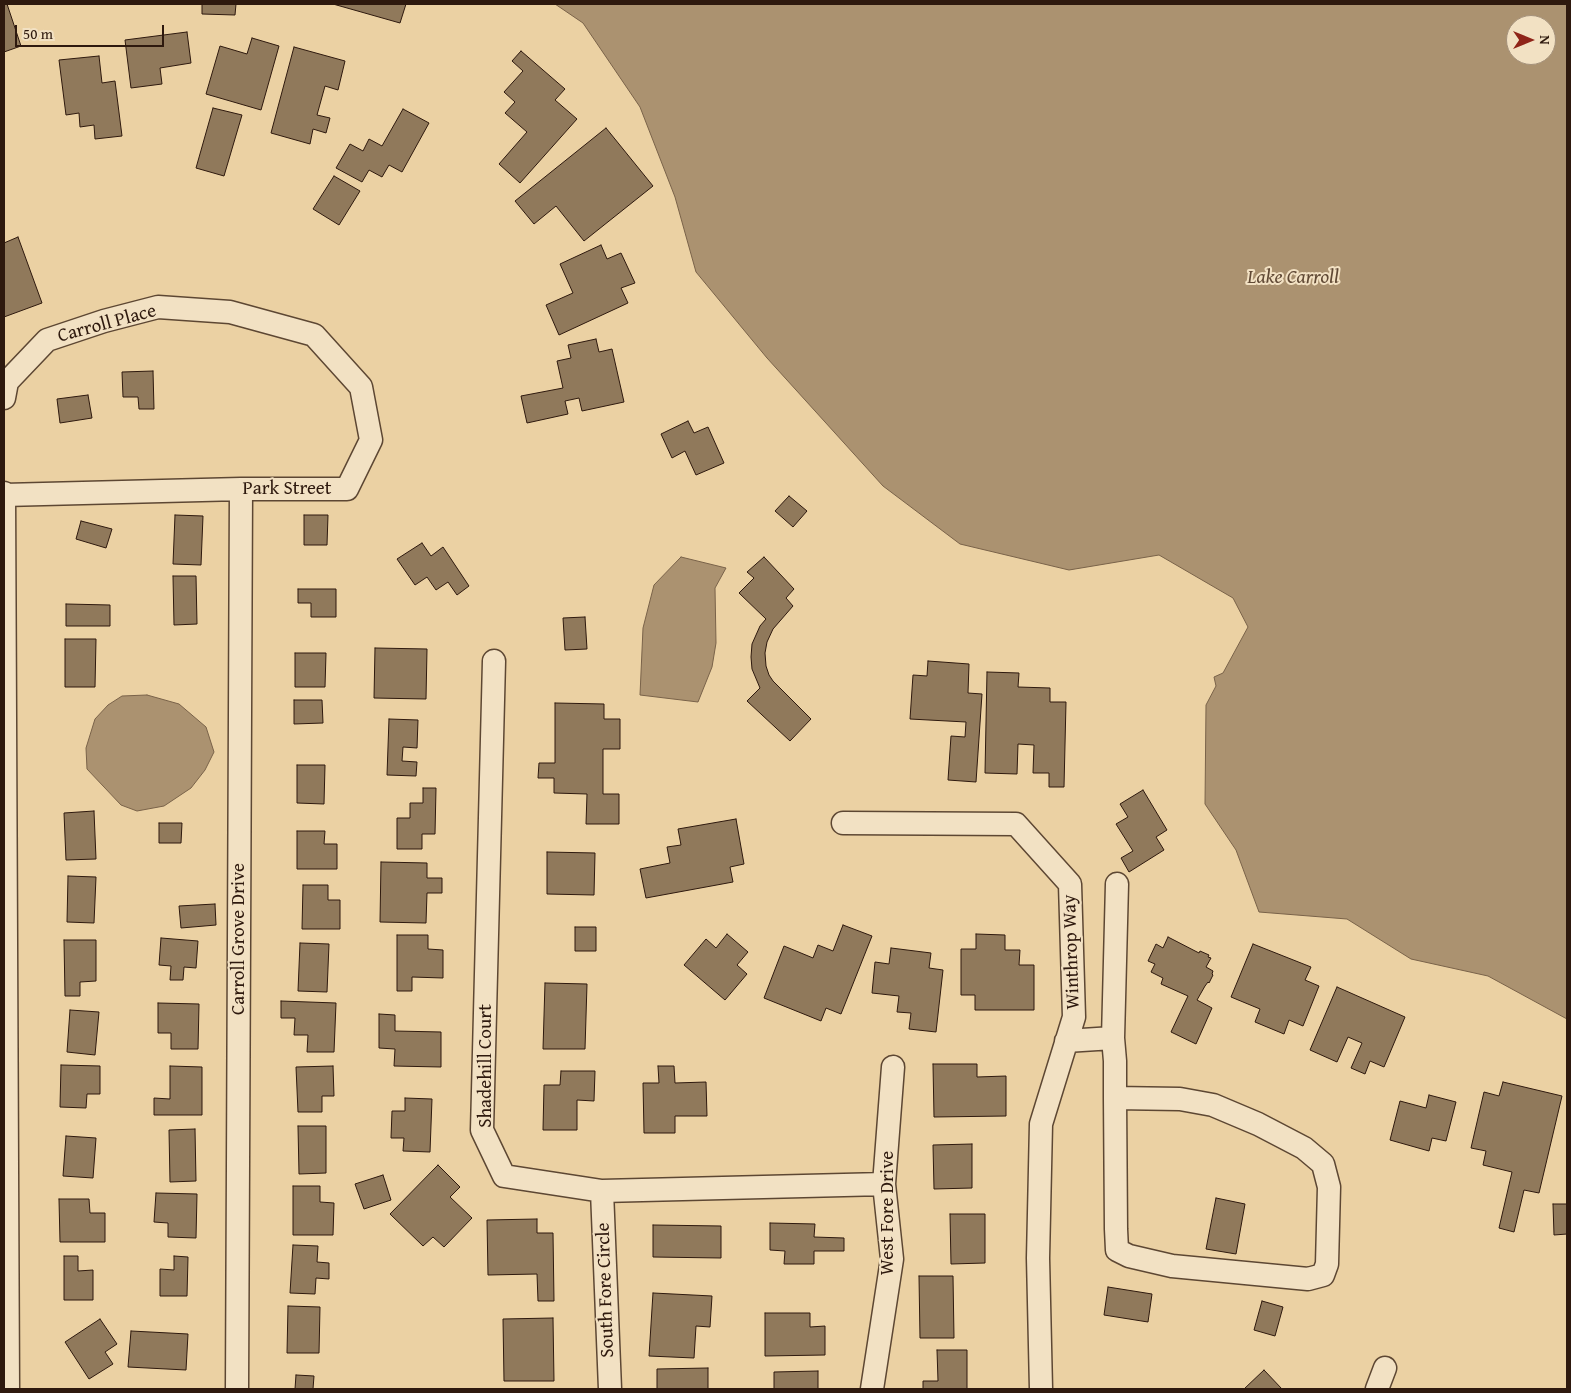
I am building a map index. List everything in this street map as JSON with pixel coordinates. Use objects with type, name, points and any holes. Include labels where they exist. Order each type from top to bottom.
[{"type":"street","name":"Carroll Place","points":[[4,398],[7,382],[47,340],[104,322],[158,308],[230,312],[270,323]]},
{"type":"street","name":"Park Street","points":[[4,494],[241,489],[347,489],[371,440],[361,387],[314,336],[270,323]]},
{"type":"street","name":"Carroll Grove Drive","points":[[237,1389],[241,489]]},
{"type":"street","points":[[4,494],[8,1389]]},
{"type":"street","name":"Shadehill Court","points":[[494,661],[482,1130],[504,1176],[602,1191],[884,1184]]},
{"type":"street","name":"Winthrop Way","points":[[843,823],[1016,824],[1070,884],[1074,1017],[1042,1124],[1038,1258],[1040,1389]]},
{"type":"street","points":[[1115,1098],[1180,1099],[1213,1105],[1258,1124],[1297,1144],[1323,1164],[1329,1188],[1327,1264],[1323,1275],[1308,1279],[1172,1266],[1129,1256],[1117,1250],[1116,1229],[1115,1098],[1115,1061],[1113,1038],[1116,884]]},
{"type":"street","points":[[1066,1041],[1113,1038]]},
{"type":"street","name":"West Fore Drive","points":[[872,1389],[892,1259],[884,1184],[893,1066]]},
{"type":"street","name":"South Fore Circle","points":[[602,1191],[610,1389]]},
{"type":"street","points":[[1377,1389],[1385,1368]]},
{"type":"water","name":"Lake Carroll","points":[[555,4],[1567,4],[1567,1019],[1488,976],[1411,959],[1347,919],[1259,912],[1236,850],[1205,804],[1206,705],[1216,686],[1214,677],[1223,673],[1248,627],[1233,598],[1159,555],[1069,570],[960,544],[883,486],[767,358],[696,272],[675,197],[640,107],[583,23]]},
{"type":"water","points":[[681,557],[726,568],[715,588],[716,643],[712,667],[698,702],[640,695],[643,628],[654,585]]},
{"type":"water","points":[[147,695],[179,704],[206,727],[214,752],[205,770],[191,788],[164,806],[137,811],[121,805],[87,769],[86,748],[95,719],[108,705],[122,696]]},
{"type":"building","points":[[4,4],[7,4],[21,46],[4,52]]},
{"type":"building","points":[[202,4],[236,4],[235,15],[202,14]]},
{"type":"building","points":[[333,4],[406,4],[400,23]]},
{"type":"building","points":[[187,32],[191,63],[160,68],[162,84],[131,88],[125,40]]},
{"type":"building","points":[[252,38],[279,46],[261,110],[206,94],[220,46],[247,54]]},
{"type":"building","points":[[294,47],[345,61],[338,90],[325,86],[317,115],[330,118],[326,133],[313,129],[310,144],[271,133]]},
{"type":"building","points":[[521,51],[565,89],[555,100],[577,119],[520,183],[499,164],[527,132],[505,113],[515,102],[504,92],[523,71],[512,61]]},
{"type":"building","points":[[99,56],[102,83],[115,81],[122,136],[95,139],[94,125],[80,127],[79,113],[66,115],[59,60]]},
{"type":"building","points":[[213,108],[242,115],[224,176],[196,168]]},
{"type":"building","points":[[403,109],[429,123],[402,172],[389,165],[382,177],[369,170],[362,182],[336,168],[350,144],[363,151],[369,139],[382,146]]},
{"type":"building","points":[[606,128],[653,186],[584,241],[556,206],[534,224],[515,201]]},
{"type":"building","points":[[334,176],[360,191],[339,225],[313,209]]},
{"type":"building","points":[[18,237],[42,303],[4,317],[4,243]]},
{"type":"building","points":[[601,245],[607,259],[621,253],[635,283],[621,288],[628,303],[559,335],[546,305],[573,293],[560,264]]},
{"type":"building","points":[[596,339],[599,352],[612,349],[624,402],[582,411],[579,398],[565,401],[568,414],[527,423],[521,396],[563,388],[557,361],[571,358],[568,345]]},
{"type":"building","points":[[153,371],[154,409],[139,409],[138,397],[123,397],[122,372]]},
{"type":"building","points":[[88,395],[92,418],[60,423],[57,399]]},
{"type":"building","points":[[688,421],[694,433],[708,427],[724,463],[696,475],[685,451],[672,458],[661,434]]},
{"type":"building","points":[[789,496],[807,511],[793,527],[775,511]]},
{"type":"building","points":[[175,515],[203,516],[201,565],[173,564]]},
{"type":"building","points":[[304,515],[328,515],[327,545],[304,545]]},
{"type":"building","points":[[81,521],[112,529],[106,548],[76,539]]},
{"type":"building","points":[[422,543],[431,556],[443,547],[469,586],[457,595],[448,582],[436,590],[427,577],[415,585],[397,559]]},
{"type":"building","points":[[764,557],[794,589],[786,598],[793,606],[773,629],[767,642],[765,653],[766,666],[773,681],[811,719],[790,741],[747,701],[760,688],[752,669],[752,644],[760,626],[766,619],[739,593],[754,578],[747,572]]},
{"type":"building","points":[[173,576],[196,576],[197,624],[174,625]]},
{"type":"building","points":[[298,589],[336,589],[336,617],[311,617],[311,603],[298,603]]},
{"type":"building","points":[[66,604],[110,605],[110,626],[66,626]]},
{"type":"building","points":[[585,617],[587,649],[565,650],[563,618]]},
{"type":"building","points":[[65,639],[96,639],[95,687],[65,687]]},
{"type":"building","points":[[375,648],[427,649],[426,699],[374,698]]},
{"type":"building","points":[[295,653],[326,653],[325,687],[295,687]]},
{"type":"building","points":[[928,661],[969,664],[968,693],[982,694],[976,782],[948,780],[951,736],[965,737],[966,722],[910,719],[913,675],[927,676]]},
{"type":"building","points":[[987,672],[1019,673],[1018,687],[1050,688],[1050,702],[1066,702],[1064,787],[1049,787],[1049,773],[1033,773],[1034,745],[1018,744],[1017,774],[985,773]]},
{"type":"building","points":[[294,700],[322,700],[323,723],[294,724]]},
{"type":"building","points":[[555,703],[604,704],[604,719],[620,719],[620,749],[603,749],[603,794],[619,794],[619,824],[586,824],[587,794],[554,793],[554,778],[538,778],[539,763],[555,763]]},
{"type":"building","points":[[389,719],[418,720],[417,748],[403,747],[402,761],[417,762],[416,776],[387,775]]},
{"type":"building","points":[[297,765],[325,765],[324,804],[297,803]]},
{"type":"building","points":[[423,788],[436,788],[435,834],[422,834],[422,849],[397,849],[397,818],[410,818],[410,803],[423,803]]},
{"type":"building","points":[[1143,790],[1167,830],[1156,837],[1164,850],[1129,872],[1121,858],[1133,851],[1116,824],[1128,817],[1120,804]]},
{"type":"building","points":[[94,811],[96,859],[66,860],[64,813]]},
{"type":"building","points":[[736,819],[744,864],[730,867],[733,882],[646,898],[640,869],[670,863],[667,847],[681,845],[678,829]]},
{"type":"building","points":[[159,823],[182,823],[181,843],[159,843]]},
{"type":"building","points":[[297,831],[325,831],[324,844],[337,844],[337,869],[297,869]]},
{"type":"building","points":[[547,852],[595,853],[594,895],[547,894]]},
{"type":"building","points":[[381,862],[427,863],[427,878],[442,878],[442,893],[427,893],[426,923],[380,922]]},
{"type":"building","points":[[68,876],[96,877],[94,923],[67,922]]},
{"type":"building","points":[[303,885],[328,885],[328,900],[340,900],[340,929],[302,929]]},
{"type":"building","points":[[215,904],[216,925],[181,928],[179,906]]},
{"type":"building","points":[[843,925],[872,936],[841,1014],[826,1008],[821,1021],[764,998],[784,946],[813,958],[818,945],[833,951]]},
{"type":"building","points":[[575,927],[596,927],[596,951],[575,951]]},
{"type":"building","points":[[727,934],[748,952],[737,965],[747,974],[725,1000],[684,965],[706,939],[716,948]]},
{"type":"building","points":[[976,934],[1005,935],[1005,950],[1020,950],[1019,965],[1034,965],[1034,1010],[975,1010],[975,995],[961,995],[961,949],[976,949]]},
{"type":"building","points":[[397,935],[428,935],[428,949],[443,950],[443,978],[412,977],[412,991],[397,991]]},
{"type":"building","points":[[1168,937],[1199,953],[1200,951],[1209,955],[1208,957],[1211,958],[1206,967],[1213,971],[1213,975],[1197,1000],[1212,1008],[1196,1044],[1171,1032],[1188,996],[1161,984],[1163,978],[1151,972],[1155,964],[1148,961],[1156,944],[1163,948]]},
{"type":"building","points":[[161,938],[198,941],[196,968],[184,967],[183,980],[170,980],[171,966],[159,965]]},
{"type":"building","points":[[64,940],[96,940],[96,981],[80,982],[80,996],[65,996]]},
{"type":"building","points":[[300,943],[329,944],[327,992],[298,991]]},
{"type":"building","points":[[1253,944],[1311,967],[1305,980],[1319,986],[1303,1026],[1289,1020],[1284,1034],[1255,1022],[1260,1009],[1231,997]]},
{"type":"building","points":[[891,948],[931,953],[929,968],[943,970],[936,1032],[909,1029],[911,1013],[897,1012],[899,996],[872,993],[875,962],[889,964]]},
{"type":"building","points":[[545,983],[587,984],[585,1049],[543,1049]]},
{"type":"building","points":[[1337,987],[1405,1017],[1384,1067],[1370,1061],[1365,1074],[1351,1068],[1362,1043],[1348,1037],[1337,1062],[1310,1050]]},
{"type":"building","points":[[281,1001],[336,1003],[334,1052],[307,1052],[308,1035],[294,1035],[295,1018],[281,1018]]},
{"type":"building","points":[[158,1003],[199,1004],[198,1049],[171,1049],[171,1033],[158,1033]]},
{"type":"building","points":[[70,1010],[99,1012],[95,1055],[67,1052]]},
{"type":"building","points":[[379,1014],[395,1015],[395,1031],[441,1032],[441,1067],[394,1066],[395,1049],[379,1048]]},
{"type":"building","points":[[933,1064],[977,1064],[977,1077],[1006,1076],[1006,1116],[934,1117]]},
{"type":"building","points":[[61,1065],[100,1066],[100,1094],[87,1094],[86,1108],[60,1107]]},
{"type":"building","points":[[170,1066],[202,1067],[202,1115],[154,1115],[154,1098],[170,1099]]},
{"type":"building","points":[[333,1066],[334,1096],[322,1096],[322,1112],[298,1112],[296,1067]]},
{"type":"building","points":[[658,1066],[674,1066],[675,1083],[706,1082],[707,1116],[675,1116],[675,1133],[644,1133],[643,1083],[659,1083]]},
{"type":"building","points":[[561,1071],[595,1071],[594,1101],[577,1100],[577,1130],[543,1130],[544,1085],[560,1085]]},
{"type":"building","points":[[1503,1082],[1562,1096],[1539,1193],[1524,1190],[1514,1232],[1499,1228],[1512,1172],[1483,1165],[1486,1151],[1471,1148],[1484,1092],[1499,1096]]},
{"type":"building","points":[[1429,1095],[1456,1102],[1446,1141],[1432,1138],[1429,1151],[1390,1140],[1400,1101],[1426,1108]]},
{"type":"building","points":[[405,1098],[432,1099],[430,1152],[403,1151],[404,1138],[391,1138],[392,1111],[405,1111]]},
{"type":"building","points":[[298,1126],[326,1126],[326,1173],[299,1174]]},
{"type":"building","points":[[195,1129],[196,1181],[170,1182],[169,1130]]},
{"type":"building","points":[[66,1136],[96,1138],[93,1178],[63,1176]]},
{"type":"building","points":[[972,1144],[972,1188],[934,1189],[933,1145]]},
{"type":"building","points":[[438,1165],[460,1187],[450,1197],[472,1218],[444,1247],[433,1237],[423,1246],[390,1214]]},
{"type":"building","points":[[383,1175],[391,1200],[364,1209],[355,1184]]},
{"type":"building","points":[[293,1186],[320,1186],[320,1202],[334,1203],[333,1235],[293,1235]]},
{"type":"building","points":[[156,1193],[197,1194],[196,1238],[168,1237],[168,1223],[154,1222]]},
{"type":"building","points":[[1216,1198],[1245,1204],[1236,1254],[1206,1249]]},
{"type":"building","points":[[59,1199],[89,1199],[90,1213],[105,1213],[105,1242],[60,1242]]},
{"type":"building","points":[[1553,1204],[1567,1204],[1567,1234],[1554,1235]]},
{"type":"building","points":[[950,1214],[985,1214],[985,1263],[951,1264]]},
{"type":"building","points":[[537,1219],[537,1233],[553,1233],[554,1301],[538,1301],[537,1274],[488,1275],[487,1220]]},
{"type":"building","points":[[770,1223],[815,1224],[814,1237],[844,1238],[844,1251],[814,1251],[814,1264],[784,1264],[785,1251],[770,1250]]},
{"type":"building","points":[[653,1225],[721,1226],[721,1258],[653,1257]]},
{"type":"building","points":[[293,1245],[318,1246],[317,1262],[329,1263],[329,1279],[316,1278],[315,1294],[290,1293]]},
{"type":"building","points":[[64,1256],[78,1256],[78,1271],[93,1270],[93,1300],[64,1300]]},
{"type":"building","points":[[174,1256],[188,1257],[187,1296],[160,1296],[160,1269],[174,1270]]},
{"type":"building","points":[[919,1276],[953,1276],[954,1338],[920,1338]]},
{"type":"building","points":[[1108,1287],[1152,1294],[1148,1322],[1104,1315]]},
{"type":"building","points":[[653,1293],[712,1296],[710,1327],[696,1326],[694,1358],[649,1356]]},
{"type":"building","points":[[1262,1301],[1283,1307],[1275,1336],[1254,1330]]},
{"type":"building","points":[[288,1306],[320,1307],[319,1353],[287,1353]]},
{"type":"building","points":[[765,1313],[810,1313],[810,1327],[825,1326],[825,1355],[765,1356]]},
{"type":"building","points":[[553,1318],[554,1381],[504,1381],[503,1319]]},
{"type":"building","points":[[100,1319],[117,1344],[105,1352],[113,1364],[89,1379],[65,1342]]},
{"type":"building","points":[[131,1331],[188,1334],[186,1370],[128,1367]]},
{"type":"building","points":[[937,1350],[967,1350],[967,1389],[923,1389],[923,1381],[938,1381]]},
{"type":"building","points":[[708,1368],[708,1389],[657,1389],[657,1369]]},
{"type":"building","points":[[1264,1370],[1282,1389],[1244,1389]]},
{"type":"building","points":[[818,1371],[818,1389],[774,1389],[774,1372]]},
{"type":"building","points":[[296,1375],[314,1376],[313,1389],[295,1389]]}]
